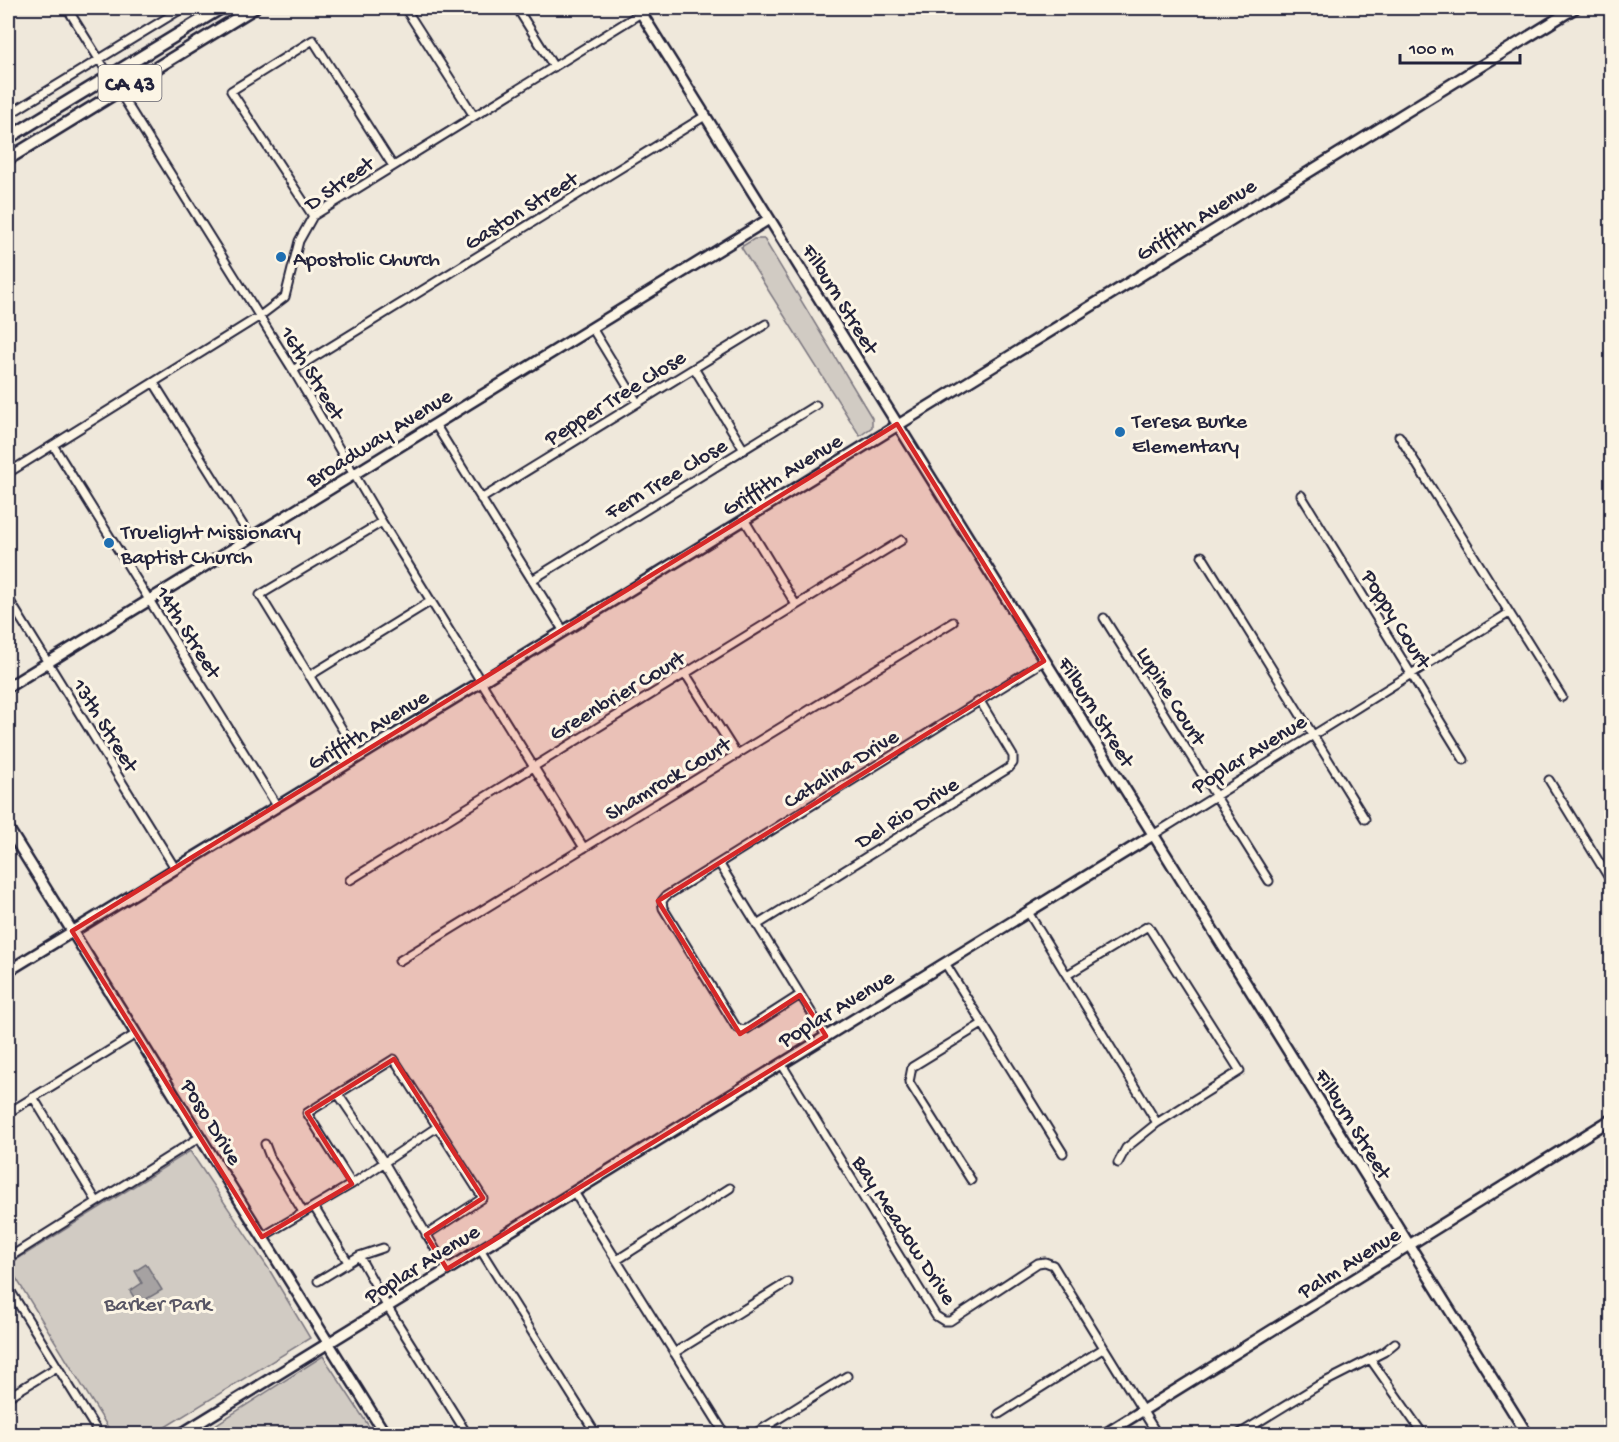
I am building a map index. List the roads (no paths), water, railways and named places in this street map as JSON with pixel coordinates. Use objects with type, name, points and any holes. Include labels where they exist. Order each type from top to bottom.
[{"type":"main road","name":"CA 43","points":[[8,138],[221,8]]},
{"type":"main road","name":"CA 43","points":[[8,159],[254,8]]},
{"type":"street","name":"16th Street","points":[[67,8],[293,369],[382,522],[584,848]]},
{"type":"street","points":[[8,114],[183,8]]},
{"type":"street","points":[[405,8],[474,116]]},
{"type":"street","points":[[517,8],[554,67]]},
{"type":"street","name":"Griffith Avenue","points":[[8,971],[1575,8]]},
{"type":"street","name":"D Street","points":[[8,473],[260,316],[285,297],[299,241],[313,216],[554,67],[640,10]]},
{"type":"street","name":"Filburn Street","points":[[640,10],[1527,1434]]},
{"type":"street","points":[[313,216],[231,91],[313,40],[393,166]]},
{"type":"street","name":"Gaston Street","points":[[293,369],[705,116]]},
{"type":"street","name":"Broadway Avenue","points":[[8,687],[769,219]]},
{"type":"street","name":"Pepper Tree Close","points":[[481,499],[766,324]]},
{"type":"street","points":[[592,328],[637,402]]},
{"type":"street","points":[[694,368],[744,450]]},
{"type":"street","points":[[154,383],[250,538]]},
{"type":"street","name":"Fern Tree Close","points":[[532,580],[816,405]]},
{"type":"street","points":[[435,424],[563,630]]},
{"type":"street","points":[[1399,436],[1562,697]]},
{"type":"street","name":"14th Street","points":[[53,445],[277,806]]},
{"type":"street","name":"Poppy Court","points":[[1300,495],[1464,760]]},
{"type":"street","points":[[744,519],[796,605]]},
{"type":"street","points":[[358,755],[260,596],[382,522]]},
{"type":"street","name":"Greenbrier Court","points":[[350,880],[532,765],[902,540]]},
{"type":"street","points":[[1202,556],[1365,819]]},
{"type":"street","name":"13th Street","points":[[8,598],[175,868]]},
{"type":"street","points":[[309,676],[431,602]]},
{"type":"street","name":"Poplar Avenue","points":[[181,1434],[1509,613]]},
{"type":"street","name":"Lupine Court","points":[[1104,618],[1269,881]]},
{"type":"street","name":"Shamrock Court","points":[[399,961],[953,622]]},
{"type":"street","name":"Catalina Drive","points":[[800,995],[747,1029],[742,1030],[736,1027],[663,908],[662,901],[719,863],[1044,661]]},
{"type":"street","points":[[685,673],[737,755]]},
{"type":"street","name":"Del Rio Drive","points":[[757,925],[1009,768],[1013,763],[1013,756],[980,701]]},
{"type":"street","points":[[1549,780],[1611,883]]},
{"type":"street","name":"Poso Drive","points":[[8,828],[385,1434]]},
{"type":"street","points":[[719,863],[826,1036]]},
{"type":"street","points":[[1028,912],[1157,1123]]},
{"type":"street","points":[[1067,975],[1148,926],[1240,1071],[1157,1123],[1126,1148],[1118,1163]]},
{"type":"street","points":[[945,963],[1063,1153]]},
{"type":"street","points":[[971,1180],[909,1082],[909,1075],[912,1067],[982,1024]]},
{"type":"street","points":[[8,1113],[136,1034]]},
{"type":"street","points":[[352,1184],[308,1113],[394,1059],[483,1198],[426,1235]]},
{"type":"street","name":"Bay Meadow Drive","points":[[781,1063],[936,1316],[944,1321],[950,1321],[1038,1263],[1045,1262],[1053,1265],[1157,1434]]},
{"type":"street","points":[[338,1094],[384,1162],[447,1269]]},
{"type":"street","points":[[33,1097],[97,1202]]},
{"type":"street","name":"Palm Avenue","points":[[1105,1434],[1611,1119]]},
{"type":"street","points":[[262,1237],[352,1184],[437,1127]]},
{"type":"street","points":[[8,1258],[200,1137]]},
{"type":"street","points":[[265,1144],[270,1157],[303,1212]]},
{"type":"street","points":[[617,1260],[730,1188]]},
{"type":"street","points":[[574,1192],[724,1434]]},
{"type":"street","points":[[314,1207],[348,1262]]},
{"type":"street","points":[[318,1281],[358,1256],[383,1248]]},
{"type":"street","points":[[480,1249],[596,1434]]},
{"type":"street","points":[[358,1256],[466,1434]]},
{"type":"street","points":[[674,1353],[788,1282]]},
{"type":"street","points":[[8,1287],[99,1434]]},
{"type":"street","points":[[1240,1434],[1319,1385],[1371,1360],[1395,1343]]},
{"type":"street","points":[[999,1414],[1104,1348]]},
{"type":"street","points":[[1371,1360],[1423,1434]]},
{"type":"street","points":[[8,1397],[57,1366]]},
{"type":"street","points":[[754,1434],[847,1376]]},
{"type":"place","name":"Apostolic Church","points":[[281,257]]},
{"type":"place","name":"Teresa Burke Elementary","points":[[1120,432]]},
{"type":"place","name":"Truelight Missionary Baptist Church","points":[[109,543]]},
{"type":"park label","name":"Barker Park","points":[[158,1302]]}]
